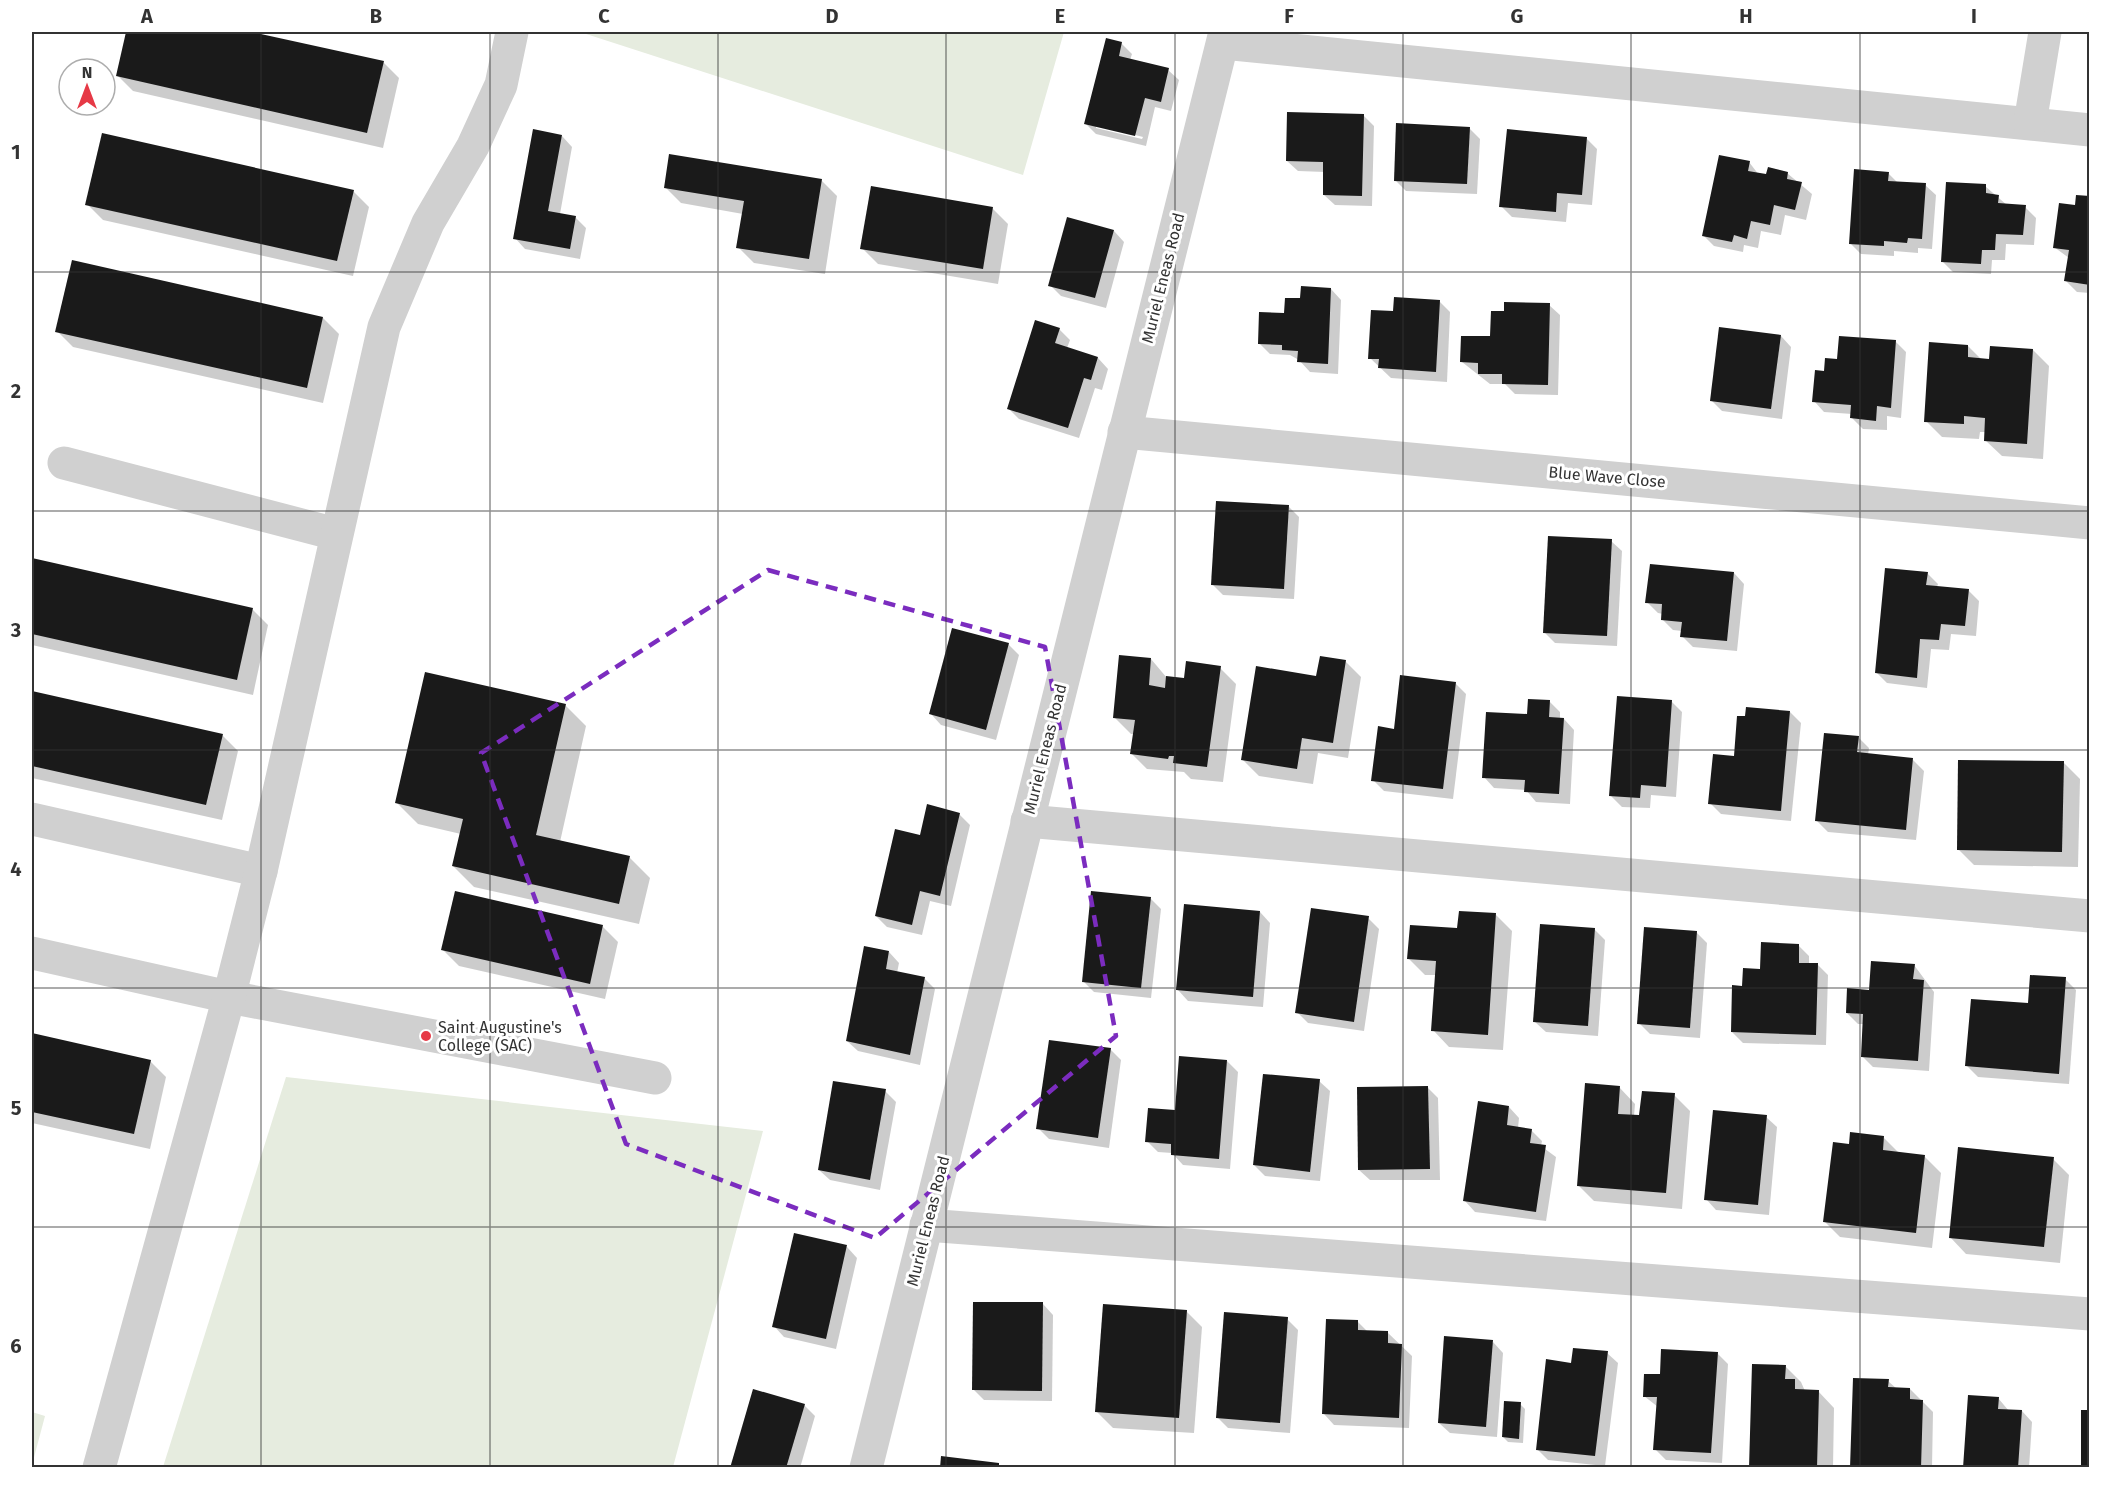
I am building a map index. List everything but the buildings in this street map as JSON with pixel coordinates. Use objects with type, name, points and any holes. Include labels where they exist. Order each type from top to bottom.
[{"type":"street","points":[[99,1467],[229,997],[261,871],[384,327],[428,223],[473,146],[501,85],[512,32]]},
{"type":"street","points":[[2030,123],[2045,32]]},
{"type":"street","points":[[1224,37],[2090,130]]},
{"type":"street","name":"Muriel Eneas Road","points":[[866,1467],[1224,37]]},
{"type":"street","name":"Blue Wave Close","points":[[1124,432],[2090,523]]},
{"type":"street","points":[[64,463],[336,534]]},
{"type":"street","points":[[32,819],[261,871]]},
{"type":"street","points":[[1027,821],[2090,916]]},
{"type":"street","points":[[32,953],[229,997],[655,1078]]},
{"type":"street","points":[[927,1225],[2090,1314]]},
{"type":"highlighted area","points":[[768,570],[1045,647],[1116,1036],[875,1238],[626,1144],[481,753]]},
{"type":"shaded area","points":[[580,32],[1064,32],[1023,175]]},
{"type":"shaded area","points":[[286,1077],[763,1131],[673,1467],[163,1467]]},
{"type":"shaded area","points":[[32,1412],[45,1416],[32,1465]]},
{"type":"place","name":"Saint Augustine's College (SAC)","points":[[426,1036]]}]
